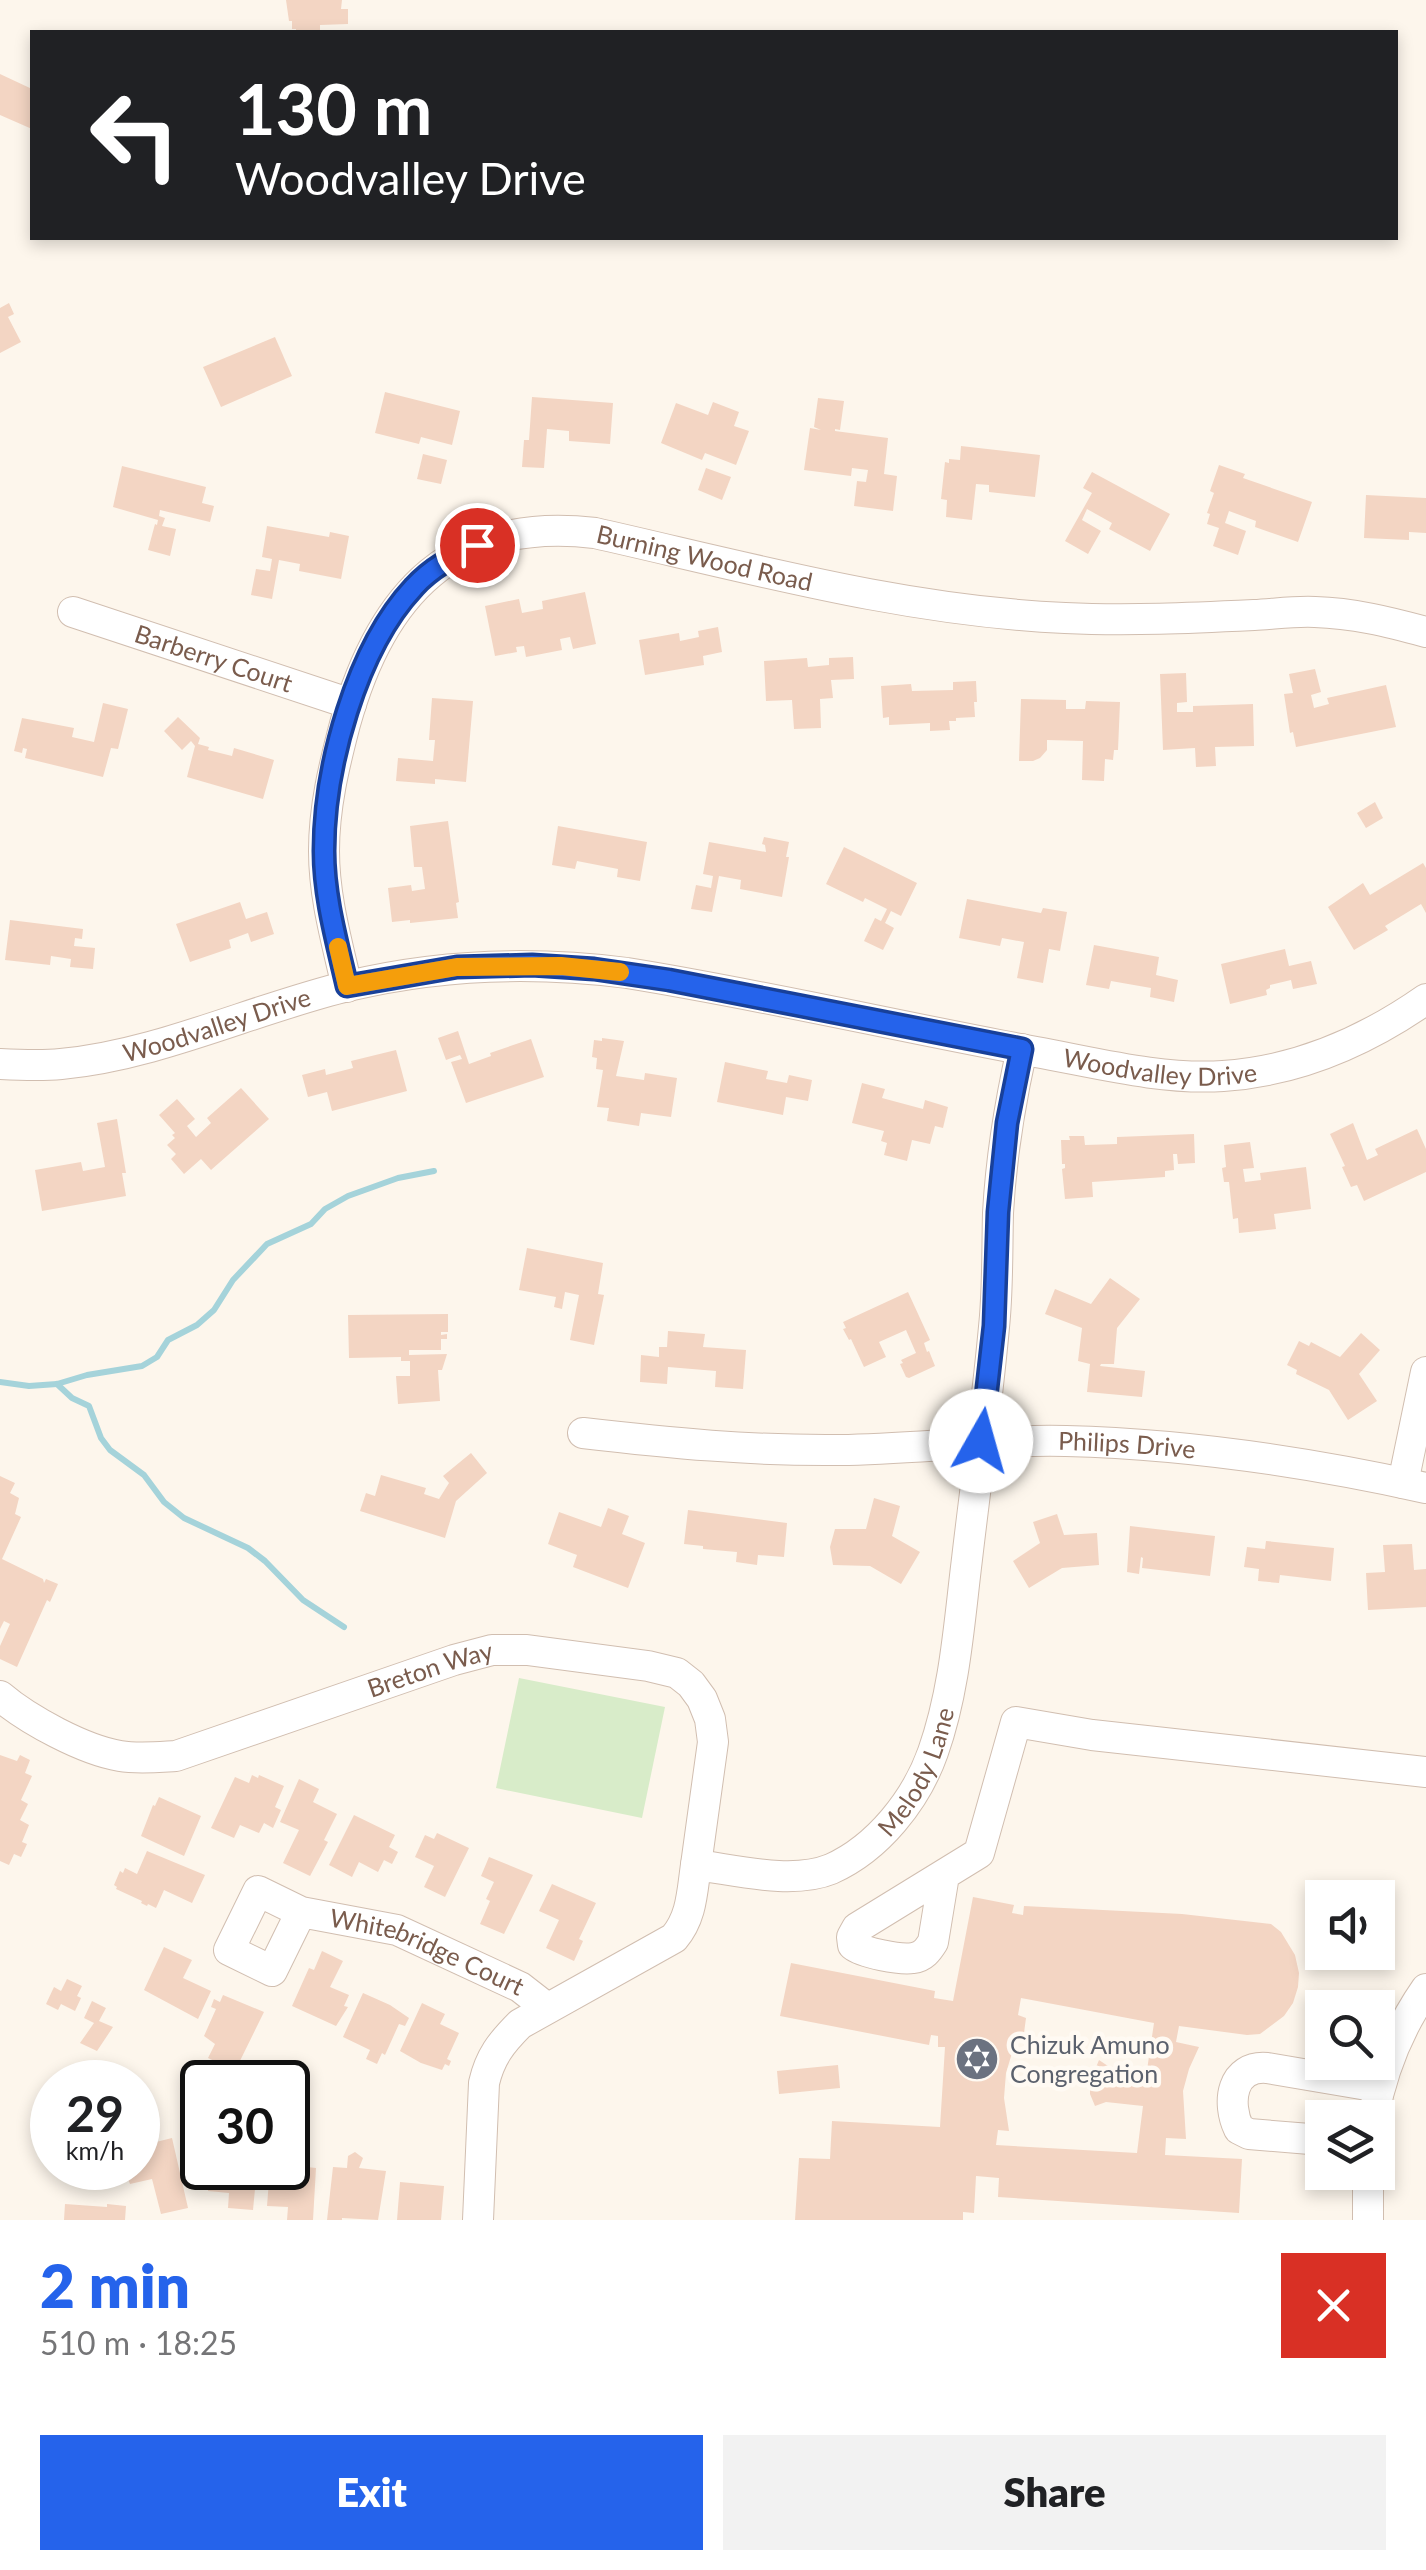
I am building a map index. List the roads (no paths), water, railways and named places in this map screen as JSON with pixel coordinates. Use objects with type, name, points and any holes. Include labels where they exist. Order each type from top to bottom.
[{"type":"street","name":"Burning Wood Road","points":[[347,986],[326,894],[324,850],[330,782],[350,704],[376,641],[415,585],[447,560],[477,545],[514,534],[566,530],[596,533],[876,596],[988,612],[1130,619],[1312,612],[1376,619],[1426,632]]},
{"type":"street","name":"Barberry Court","points":[[73,612],[350,704]]},
{"type":"street","name":"Woodvalley Drive","points":[[0,1064],[62,1064],[102,1057],[347,986],[457,967],[532,965],[669,980],[1159,1074],[1226,1076],[1277,1067],[1342,1047],[1392,1023],[1426,999]]},
{"type":"street","name":"Melody Lane","points":[[696,1866],[784,1876],[830,1870],[867,1846],[898,1816],[932,1755],[951,1683],[994,1326],[998,1212],[1007,1123],[1022,1049]]},
{"type":"street","points":[[1415,1486],[1426,1372]]},
{"type":"street","name":"Philips Drive","points":[[583,1433],[691,1446],[791,1450],[981,1441],[1178,1447],[1256,1456],[1415,1486]]},
{"type":"street","name":"Breton Way","points":[[0,1696],[22,1715],[92,1748],[120,1756],[160,1757],[176,1756],[492,1650],[527,1650],[677,1672],[702,1699],[710,1718],[713,1742],[696,1866]]},
{"type":"street","points":[[944,1875],[979,1853],[1016,1722],[1092,1736],[1426,1772]]},
{"type":"street","points":[[478,2220],[482,2102],[489,2062],[496,2050],[520,2024],[674,1938],[690,1910],[696,1866]]},
{"type":"street","name":"Whitebridge Court","points":[[301,1912],[397,1930],[520,1988],[548,2008]]},
{"type":"street","points":[[1377,2100],[1388,2058],[1407,2016],[1426,1989]]},
{"type":"street","points":[[1305,2139],[1261,2136],[1239,2128],[1232,2107],[1242,2074],[1256,2067],[1268,2068],[1370,2100]]},
{"type":"street","points":[[1368,2190],[1368,2220]]},
{"type":"waterway","points":[[0,1382],[57,1384],[142,1366],[157,1357],[168,1340],[197,1325],[214,1310],[233,1280],[267,1244],[311,1224],[325,1209],[348,1196],[398,1178],[434,1171]]},
{"type":"waterway","points":[[57,1384],[72,1398],[89,1406],[110,1450],[144,1475],[164,1502],[184,1518],[248,1548],[303,1600],[344,1627]]},
{"type":"place","name":"Chizuk Amuno Congregation","points":[[977,2059]]}]
